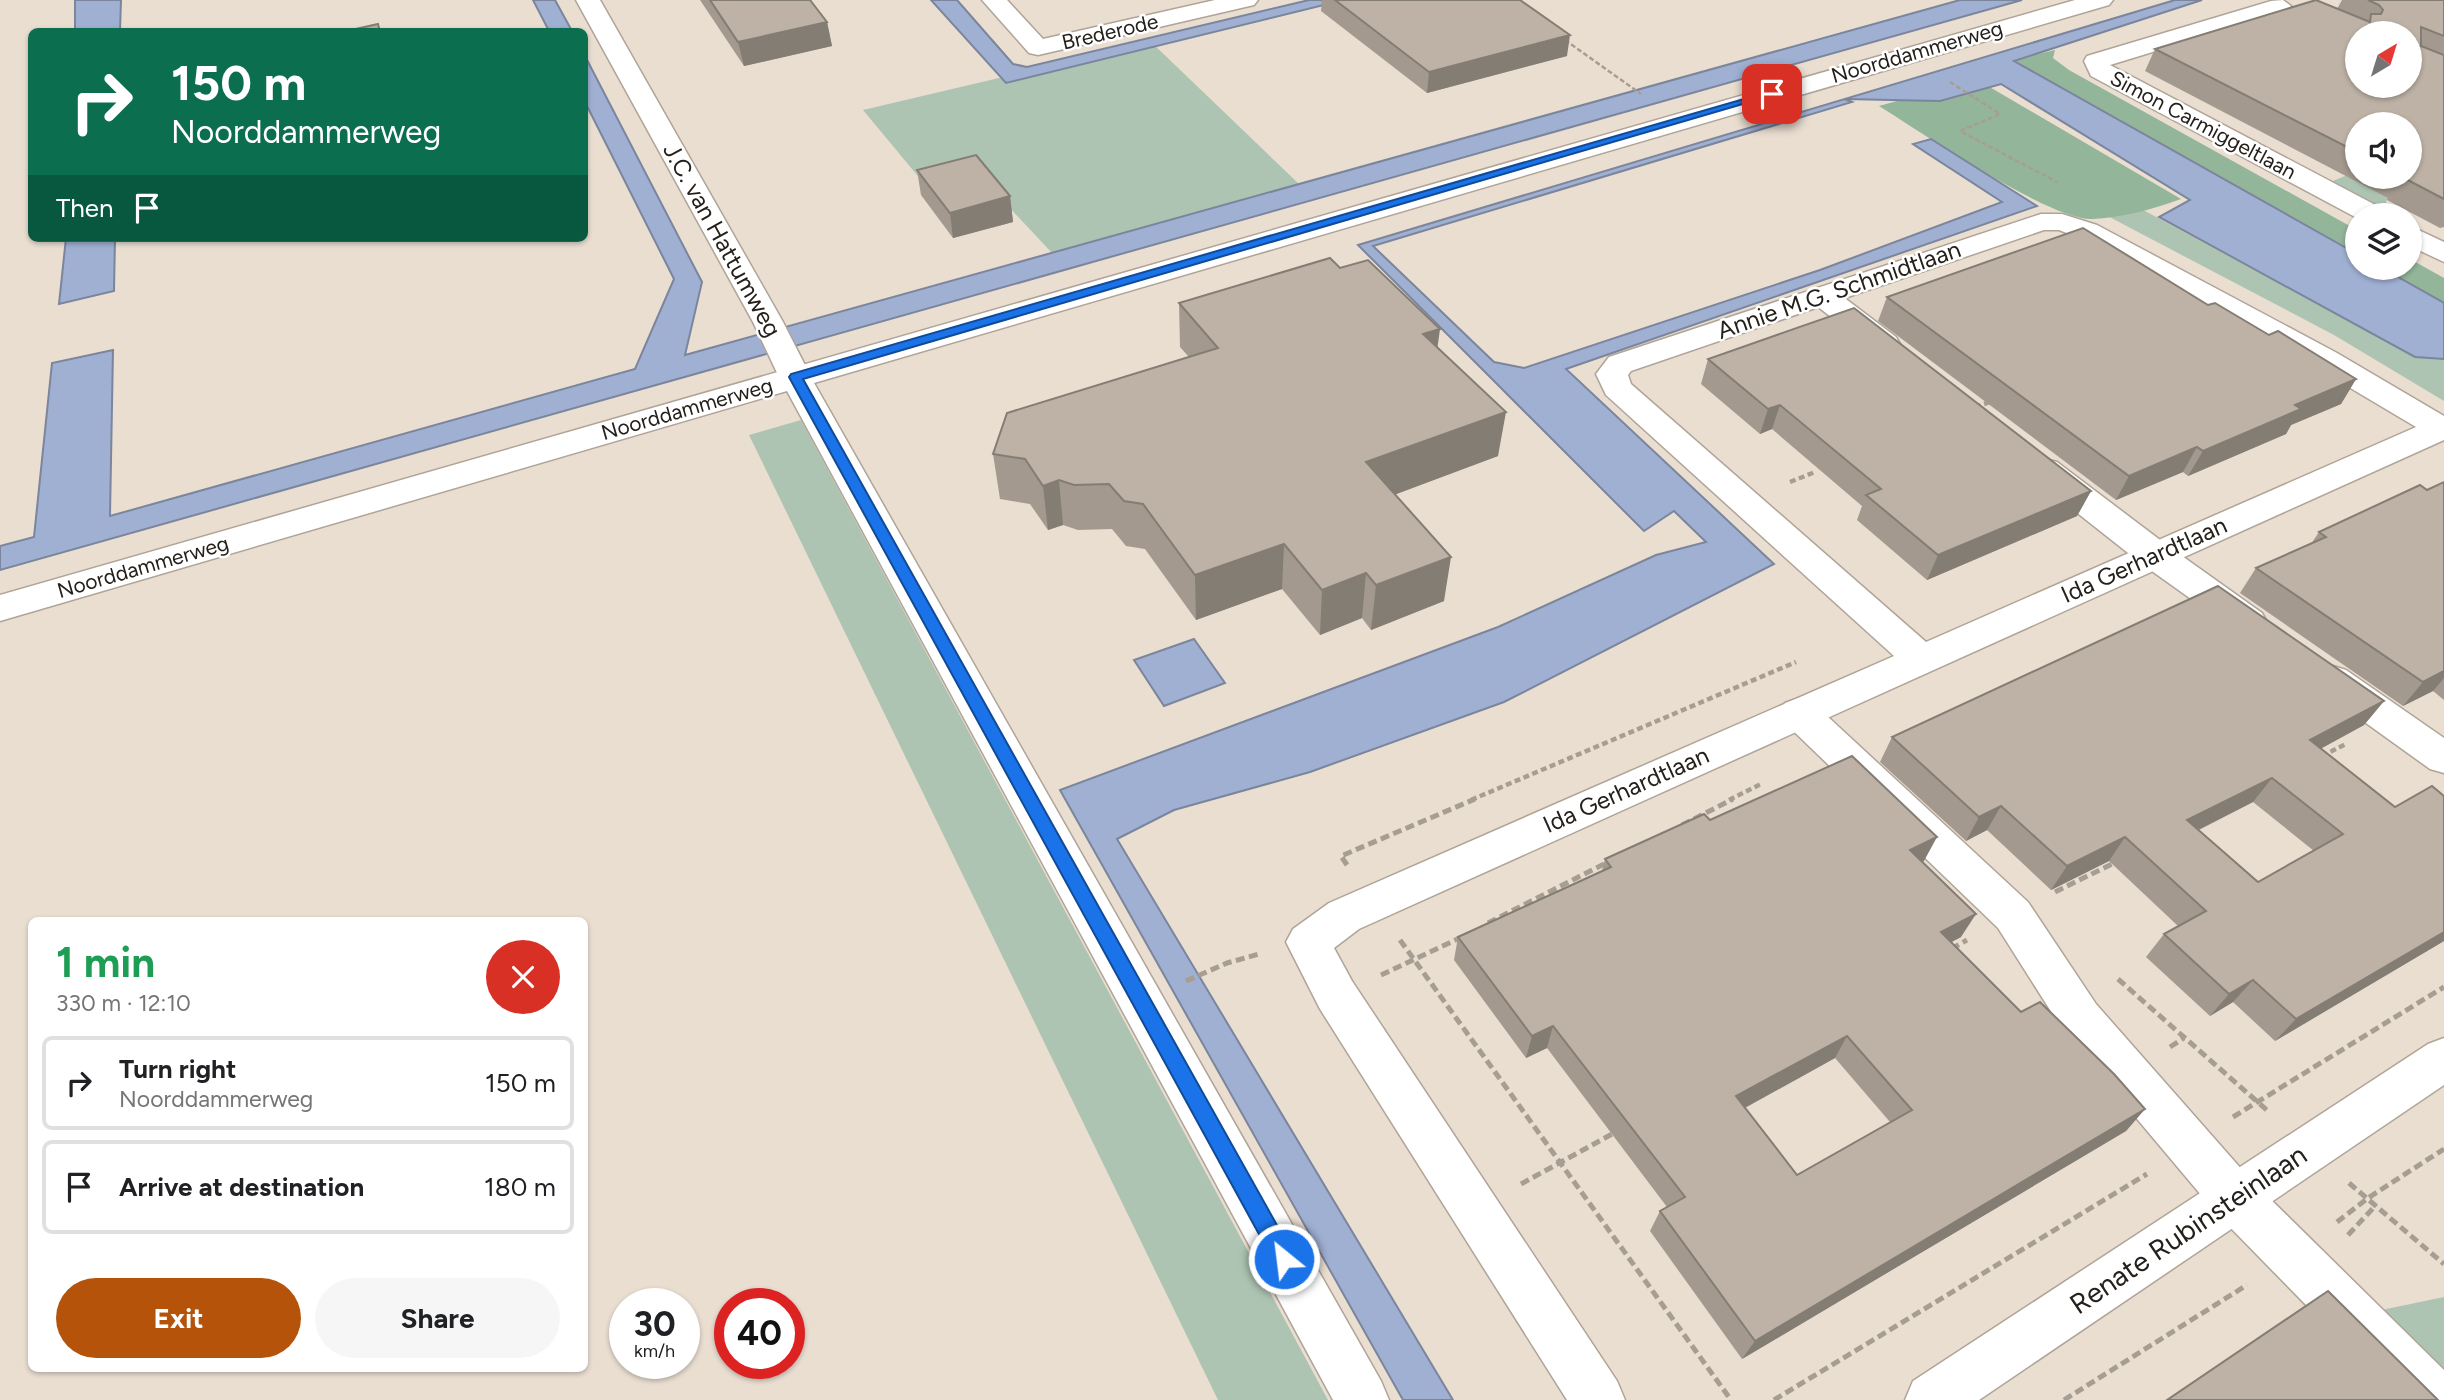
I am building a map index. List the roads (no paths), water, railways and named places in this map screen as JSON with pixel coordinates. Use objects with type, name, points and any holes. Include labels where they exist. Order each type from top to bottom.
[{"type":"street","name":"J.C. van Hattumweg","points":[[588,0],[1362,1400]]},
{"type":"street","name":"Brederode","points":[[994,0],[1038,48],[1246,0]]},
{"type":"street","name":"Noorddammerweg","points":[[0,608],[789,365],[2101,0]]},
{"type":"street","name":"Simon Carmiggeltlaan","points":[[2282,6],[2096,61],[2100,71],[2349,203]]},
{"type":"street","name":"Annie M.G. Schmidtlaan","points":[[1921,659],[1617,388],[1612,374],[1620,364],[2041,222],[2062,222],[2087,231],[2326,360],[2443,428]]},
{"type":"street","points":[[2422,241],[2444,253]]},
{"type":"street","points":[[1823,296],[1914,367]]},
{"type":"street","points":[[1981,405],[2155,555],[2271,637]]},
{"type":"street","name":"Ida Gerhardtlaan","points":[[1598,1400],[1336,995],[1308,942],[1344,916],[2443,428]]},
{"type":"street","points":[[2304,660],[2444,758]]},
{"type":"street","points":[[1799,713],[2013,915],[2080,1018],[2234,1198],[2436,1400]]},
{"type":"street","name":"Renate Rubinsteinlaan","points":[[1932,1400],[2444,1059]]},
{"type":"water","points":[[75,0],[121,0],[120,28],[75,28]]},
{"type":"water","points":[[533,0],[555,0],[570,28],[547,28]]},
{"type":"water","points":[[931,0],[957,0],[1013,64],[1027,67],[1309,0],[1344,0],[1006,83]]},
{"type":"water","points":[[1960,0],[2022,0],[0,570],[0,546],[34,537],[52,363],[113,350],[110,516],[635,369],[674,279],[588,108],[588,62],[702,282],[685,355]]},
{"type":"water","points":[[2175,0],[2202,0],[2014,61],[2345,247],[2345,280],[2403,280],[2444,303],[2444,359],[2415,357],[2159,217],[2190,200],[2001,84],[1940,101],[1845,99]]},
{"type":"water","points":[[1844,99],[1852,102],[1373,246],[1494,362],[1524,368],[1820,270],[2002,202],[1913,144],[1931,139],[2037,206],[1566,369],[1774,564],[1504,702],[1310,772],[1174,810],[1117,839],[1453,1400],[1403,1400],[1060,790],[1498,627],[1656,555],[1706,542],[1674,511],[1644,531],[1358,245]]},
{"type":"water","points":[[66,242],[115,242],[114,291],[59,304]]},
{"type":"water","points":[[1194,639],[1225,683],[1164,706],[1134,660]]}]
